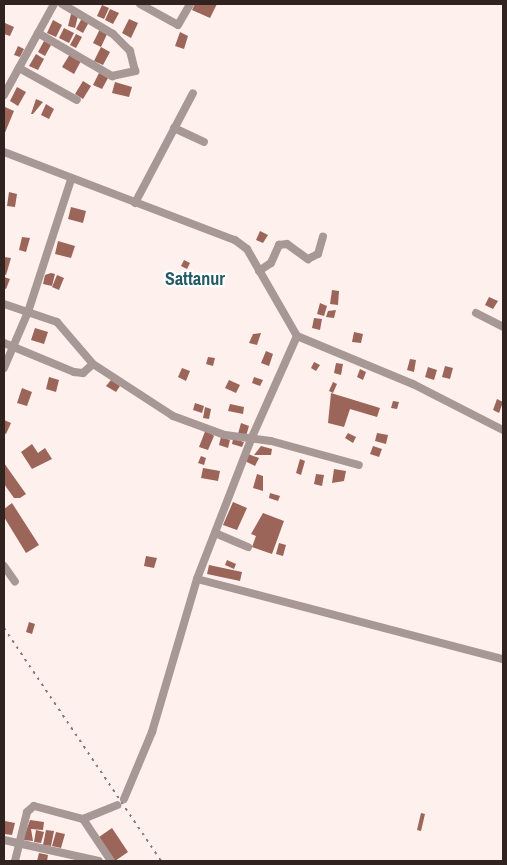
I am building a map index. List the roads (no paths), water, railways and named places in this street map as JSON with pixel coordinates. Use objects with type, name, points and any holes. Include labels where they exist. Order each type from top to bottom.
[{"type":"street","points":[[4,95],[54,4]]},
{"type":"street","points":[[38,33],[112,76],[128,76],[135,71],[130,50],[113,34],[62,4]]},
{"type":"street","points":[[140,4],[178,25],[190,4]]},
{"type":"street","points":[[19,68],[77,100]]},
{"type":"street","points":[[135,203],[193,93]]},
{"type":"street","points":[[174,128],[204,142]]},
{"type":"street","points":[[4,152],[71,180],[235,240],[259,271],[298,336],[413,384],[503,430]]},
{"type":"street","points":[[4,368],[28,312],[71,180]]},
{"type":"street","points":[[259,271],[271,262],[279,245],[287,244],[308,259],[318,254],[323,237]]},
{"type":"street","points":[[4,304],[57,322],[93,364],[174,416],[225,435],[252,438],[359,465]]},
{"type":"street","points":[[476,312],[503,327]]},
{"type":"street","points":[[124,799],[149,742],[197,579],[252,438],[298,336]]},
{"type":"street","points":[[4,342],[74,372],[83,372],[93,364]]},
{"type":"street","points":[[215,533],[248,547]]},
{"type":"street","points":[[4,566],[15,582]]},
{"type":"street","points":[[197,579],[503,659]]},
{"type":"street","points":[[15,861],[27,812],[34,806],[83,819],[116,805]]},
{"type":"street","points":[[83,819],[111,861]]},
{"type":"street","points":[[4,840],[62,858],[99,861]]},
{"type":"railway","points":[[4,628],[161,861]]},
{"type":"district","name":"Sattanur","points":[[195,279]]}]
